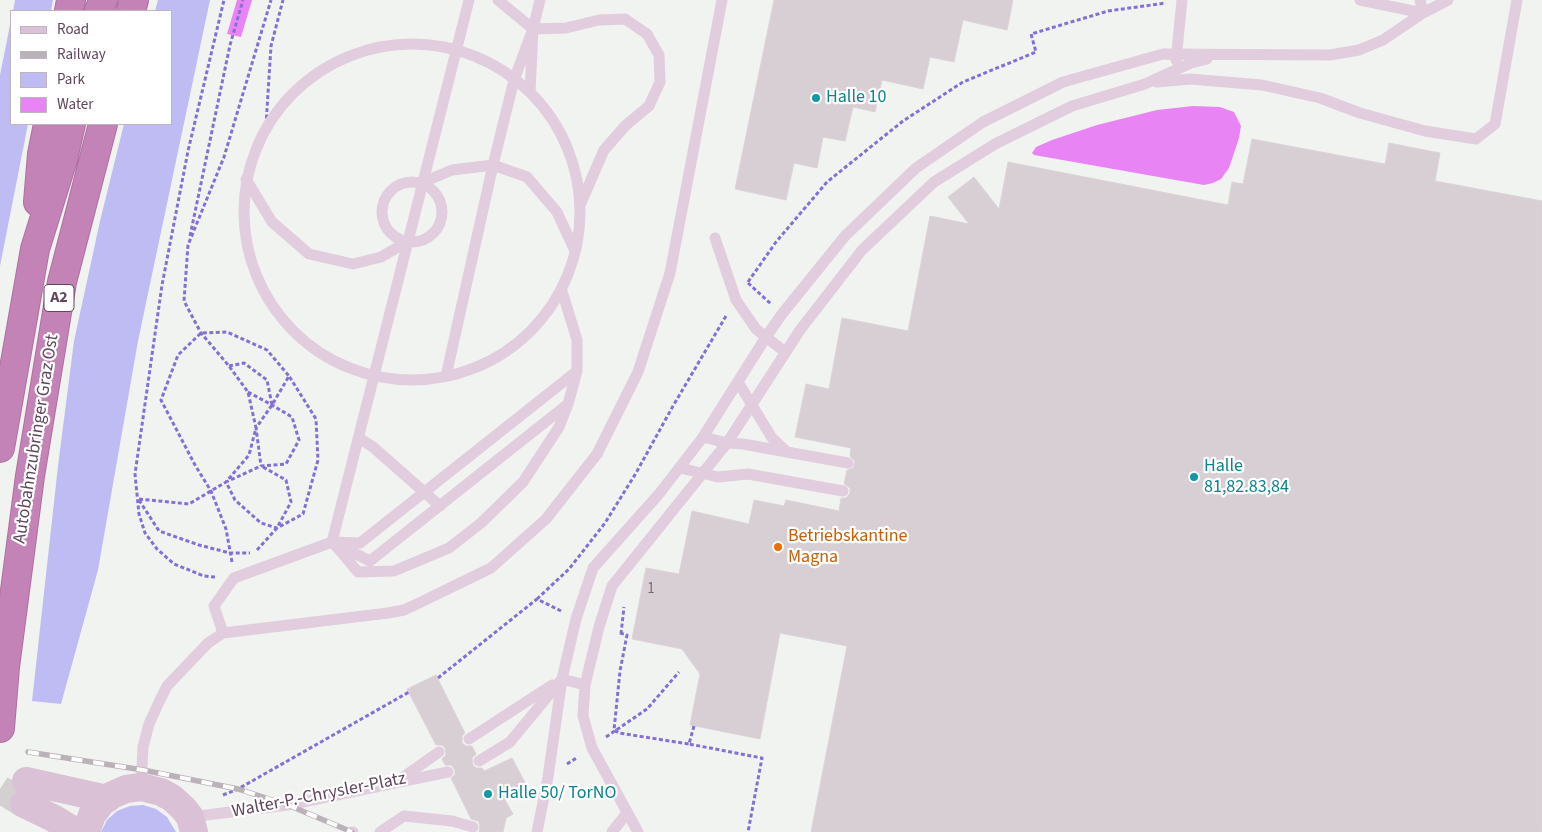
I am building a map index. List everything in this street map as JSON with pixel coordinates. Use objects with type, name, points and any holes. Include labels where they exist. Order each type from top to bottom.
[{"type":"highway","points":[[35,248],[42,154],[48,125]]},
{"type":"highway","name":"Autobahnzubringer Graz Ost","points":[[0,448],[35,248],[63,159],[71,125]]},
{"type":"highway","name":"Autobahnzubringer Graz Ost","points":[[0,728],[5,667],[30,476],[62,282],[103,125]]},
{"type":"main road","points":[[86,832],[92,815],[101,803],[126,789],[141,787],[161,792],[172,798],[190,819]]},
{"type":"main road","points":[[76,832],[53,818],[25,792],[107,799]]},
{"type":"lane","points":[[332,542],[421,183],[469,0]]},
{"type":"lane","points":[[498,0],[533,29],[566,28],[599,20],[625,18],[647,34],[659,55],[660,82],[649,106],[626,125],[604,150],[580,203]]},
{"type":"lane","points":[[446,376],[514,80],[533,29],[540,0]]},
{"type":"lane","points":[[141,787],[143,747],[149,724],[167,686],[208,643],[223,632],[404,610],[491,568],[546,519],[597,454],[638,372],[670,273],[722,0]]},
{"type":"lane","points":[[1360,0],[1423,13]]},
{"type":"lane","points":[[1420,0],[1423,13]]},
{"type":"lane","points":[[537,832],[548,776],[562,679],[576,619],[593,568],[680,468],[703,437],[782,314],[845,236],[916,168],[983,122],[1063,82],[1163,54],[1330,54],[1359,50],[1383,40],[1423,13],[1448,0]]},
{"type":"lane","points":[[1145,84],[1190,79],[1262,85],[1320,98],[1360,113],[1424,131],[1476,139],[1495,124],[1517,0]]},
{"type":"lane","points":[[1176,70],[1182,1]]},
{"type":"lane","points":[[530,92],[533,29]]},
{"type":"lane","points":[[401,44],[456,49],[495,66],[530,92],[556,124],[573,162],[580,203],[576,252],[562,291],[528,335],[483,366],[429,380],[374,377],[326,358],[286,325],[257,281],[244,231],[246,180],[266,126],[301,84],[348,56],[401,44]]},
{"type":"lane","points":[[638,832],[592,748],[583,716],[585,685],[598,627],[612,586],[727,443],[785,352],[862,250],[934,182],[995,144],[1072,106],[1145,84],[1191,63],[1220,55]]},
{"type":"lane","points":[[421,183],[452,170],[493,165],[527,177],[557,212],[576,252]]},
{"type":"lane","points":[[246,180],[272,222],[309,254],[353,264],[381,257],[407,242]]},
{"type":"lane","points":[[401,183],[421,183],[430,188],[442,204],[440,224],[427,239],[407,242],[398,239],[384,225],[381,215],[382,205],[392,188],[401,183]]},
{"type":"lane","points":[[715,238],[736,300],[756,328],[785,352]]},
{"type":"lane","points":[[332,542],[358,572],[394,571],[450,548],[481,523],[523,482],[559,427],[568,404],[577,371],[577,340],[562,291]]},
{"type":"lane","points":[[223,632],[214,606],[234,578],[332,542],[360,543],[577,371]]},
{"type":"lane","points":[[738,382],[772,438],[787,452]]},
{"type":"lane","points":[[332,542],[370,561],[568,404]]},
{"type":"lane","points":[[703,437],[727,443],[743,444],[848,463]]},
{"type":"lane","points":[[358,438],[374,447],[440,506]]},
{"type":"lane","points":[[680,468],[718,478],[748,474],[843,491]]},
{"type":"lane","points":[[479,761],[510,742],[562,679]]},
{"type":"lane","points":[[468,739],[562,679],[585,685]]},
{"type":"lane","points":[[398,781],[439,752]]},
{"type":"lane","name":"Walter-P.-Chrysler-Platz","points":[[190,819],[288,805],[448,772]]},
{"type":"lane","points":[[612,832],[627,813]]},
{"type":"lane","points":[[380,832],[404,816],[452,821],[473,827]]},
{"type":"path","points":[[224,0],[188,151],[162,285],[135,474],[139,514],[144,533],[157,549],[174,564],[204,576],[234,578],[226,529],[211,491],[195,465],[161,400],[178,355],[201,333],[227,332],[267,350],[289,376],[316,419],[318,460],[303,514],[277,528],[261,523],[235,500],[226,482]]},
{"type":"path","points":[[243,0],[230,45],[188,245],[184,301],[201,333],[248,392],[256,428],[261,466]]},
{"type":"path","points":[[188,245],[224,157],[272,0]]},
{"type":"path","points":[[266,126],[271,46],[283,0]]},
{"type":"path","points":[[748,282],[776,242],[827,182],[903,121],[963,82],[1036,52],[1031,34],[1108,11],[1182,1]]},
{"type":"path","points":[[229,366],[244,363],[267,380],[272,405]]},
{"type":"path","points":[[226,482],[249,455],[256,428],[289,376]]},
{"type":"path","points":[[139,499],[189,504],[226,482],[261,466],[286,464],[299,440],[292,417],[248,392]]},
{"type":"path","points":[[139,499],[159,530],[199,545],[230,553],[255,553],[277,528],[291,502],[286,480],[261,466]]},
{"type":"path","points":[[438,678],[537,599],[576,619]]},
{"type":"path","points":[[598,627],[627,635],[620,670],[614,730],[619,733],[762,758],[748,832]]},
{"type":"path","points":[[190,819],[238,789],[409,692]]},
{"type":"path","points":[[689,744],[694,726]]},
{"type":"green space","points":[[15,0],[53,0],[51,10],[13,10]]},
{"type":"green space","points":[[158,0],[210,0],[138,341],[98,570],[61,704],[32,701],[74,341],[100,221],[124,125],[172,125],[172,10],[155,10]]},
{"type":"green space","points":[[10,25],[10,125],[28,125],[0,266],[0,75]]},
{"type":"green space","points":[[143,805],[156,809],[167,817],[176,832],[101,832],[107,820],[117,811],[130,806]]},
{"type":"water","points":[[237,0],[252,0],[241,37],[227,34]]},
{"type":"water","points":[[1193,106],[1220,107],[1234,112],[1241,126],[1229,168],[1221,179],[1213,183],[1204,185],[1034,155],[1032,153],[1036,147],[1052,140],[1097,125],[1157,110]]},
{"type":"building","name":"Halle 10","points":[[774,0],[1013,0],[1007,30],[963,20],[954,62],[930,57],[923,89],[882,80],[875,112],[853,107],[845,141],[823,137],[817,168],[794,163],[786,200],[735,189]]},
{"type":"building","name":"Halle 81,82.83,84","points":[[1252,139],[1385,164],[1389,143],[1440,153],[1435,181],[1542,201],[1542,832],[811,832],[847,646],[780,633],[760,739],[690,725],[700,674],[682,649],[632,639],[646,568],[679,574],[692,511],[749,524],[754,500],[784,506],[786,500],[839,511],[841,498],[846,498],[850,493],[850,488],[844,484],[847,470],[853,468],[855,461],[850,456],[851,448],[795,437],[806,384],[829,389],[842,318],[908,331],[930,216],[969,224],[948,197],[974,177],[999,209],[1008,162],[1228,205],[1232,182],[1243,184]]},
{"type":"building","points":[[436,675],[465,733],[462,736],[462,743],[466,746],[472,746],[476,754],[472,758],[473,765],[476,768],[482,768],[484,771],[512,758],[528,788],[505,800],[513,814],[506,818],[503,832],[479,832],[480,825],[478,821],[471,819],[451,778],[455,775],[455,770],[451,765],[445,765],[442,759],[446,755],[445,748],[442,745],[436,745],[407,689]]},
{"type":"tunnel","points":[[0,789],[24,804]]},
{"type":"railway","points":[[28,752],[143,770],[238,789],[288,805],[352,832]]},
{"type":"place","name":"Halle 10","points":[[816,98]]},
{"type":"place","name":"Halle 81,82.83,84","points":[[1194,477]]},
{"type":"place","name":"Betriebskantine Magna","points":[[778,547]]},
{"type":"place","name":"Halle 50/ TorNO","points":[[488,794]]}]
